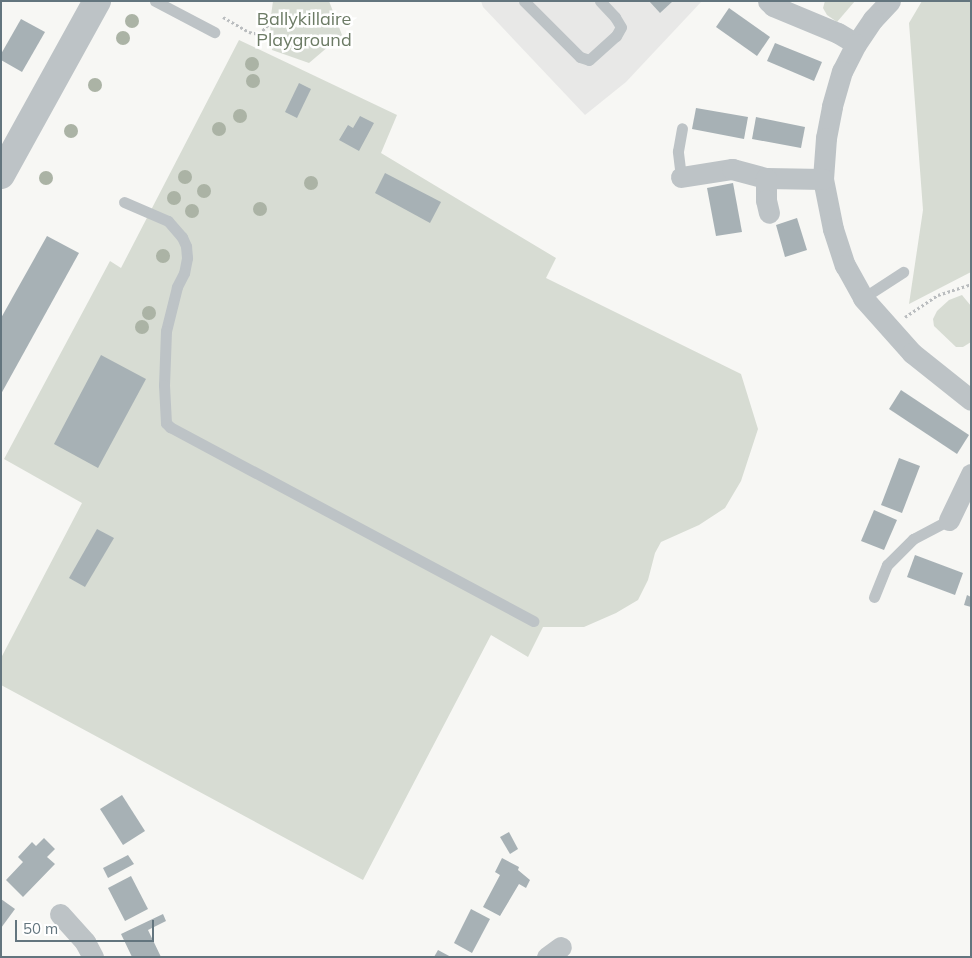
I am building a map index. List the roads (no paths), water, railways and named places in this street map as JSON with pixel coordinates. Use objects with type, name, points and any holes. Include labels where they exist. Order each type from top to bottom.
[{"type":"street","points":[[5,157],[97,1]]},
{"type":"street","points":[[768,1],[773,6],[808,9],[856,44]]},
{"type":"street","points":[[890,1],[873,19],[856,44],[842,71],[832,107],[826,138],[824,179],[832,229],[845,265],[863,298],[912,354],[971,400]]},
{"type":"street","points":[[681,177],[732,169],[766,178],[824,179]]},
{"type":"street","points":[[766,178],[766,200],[769,213]]},
{"type":"street","points":[[949,520],[971,474]]},
{"type":"street","points":[[60,914],[85,942],[93,957]]},
{"type":"lane","points":[[155,1],[214,32]]},
{"type":"lane","points":[[524,1],[580,58],[588,60],[616,36],[621,27],[607,3]]},
{"type":"lane","points":[[681,177],[678,151],[682,128]]},
{"type":"lane","points":[[124,202],[168,221],[182,237],[186,246],[187,258],[184,273],[177,287],[166,331],[163,361],[166,423],[170,427],[534,621]]},
{"type":"lane","points":[[863,298],[903,272]]},
{"type":"lane","points":[[874,597],[887,565],[913,539],[949,520]]},
{"type":"park label","name":"Ballykillaire Playground","points":[[304,30]]}]
